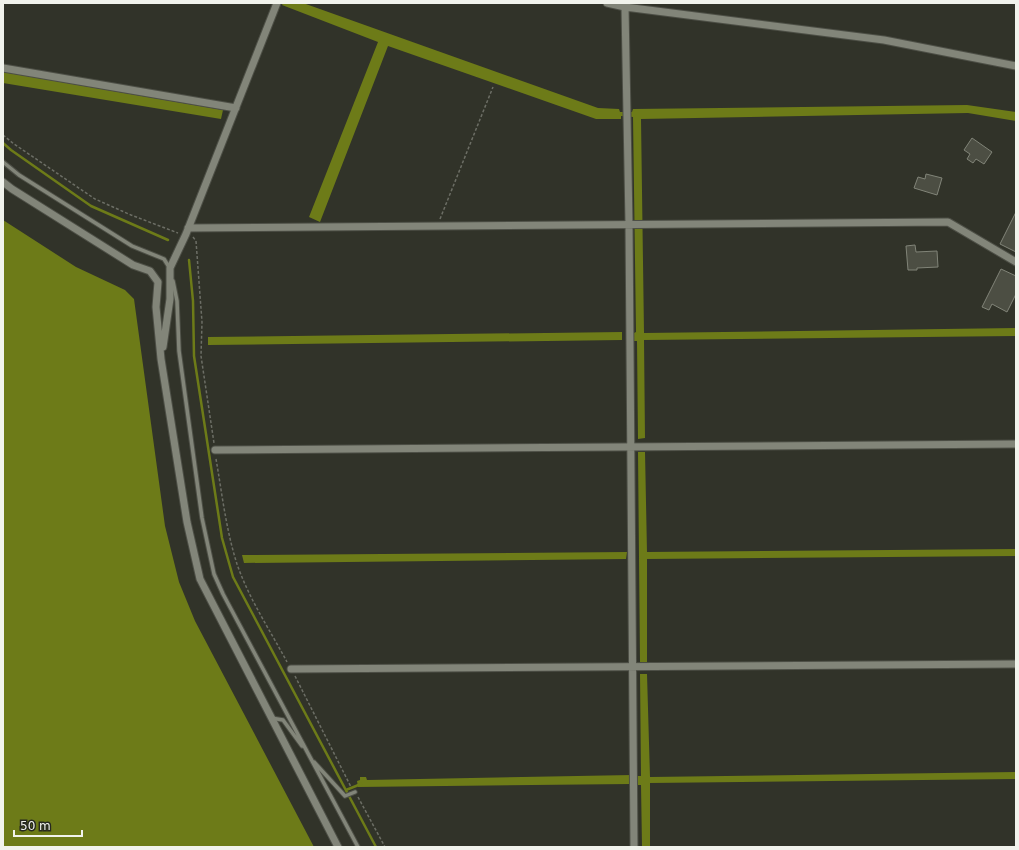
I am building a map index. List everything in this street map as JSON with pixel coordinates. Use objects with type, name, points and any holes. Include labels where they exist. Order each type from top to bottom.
[{"type":"street","points":[[161,359],[170,299],[170,268],[187,231],[277,3]]},
{"type":"street","points":[[607,3],[884,40],[1016,66]]},
{"type":"street","points":[[626,5],[634,847]]},
{"type":"street","points":[[3,68],[236,108]]},
{"type":"street","points":[[3,182],[133,265],[150,271],[158,282],[156,307],[161,359],[186,522],[200,579],[338,847]]},
{"type":"street","points":[[187,231],[437,226],[948,222],[1016,262]]},
{"type":"street","points":[[215,450],[1016,444]]},
{"type":"street","points":[[291,669],[633,668],[1016,664]]},
{"type":"lane","points":[[3,162],[18,175],[132,246],[164,259],[170,268],[177,301],[179,350],[202,518],[214,574],[223,594],[358,847]]},
{"type":"lane","points":[[271,718],[283,720],[310,757],[345,796],[355,792]]},
{"type":"path","points":[[437,226],[493,87]]},
{"type":"path","points":[[3,135],[95,199],[174,233],[187,231]]},
{"type":"path","points":[[291,669],[350,785]]},
{"type":"path","points":[[355,792],[385,847]]},
{"type":"shaded area","points":[[283,3],[303,3],[598,108],[619,109],[620,112],[632,112],[633,109],[967,105],[1016,112],[1016,121],[968,113],[641,119],[644,333],[1016,328],[1016,378],[1015,336],[644,340],[645,438],[638,439],[637,341],[634,341],[634,333],[636,332],[633,117],[621,116],[621,119],[596,119],[388,46],[320,222],[309,217],[378,42],[282,5]]},
{"type":"shaded area","points":[[3,72],[223,110],[221,119],[3,83]]},
{"type":"shaded area","points":[[3,220],[76,267],[125,290],[134,299],[165,526],[179,582],[195,621],[314,847],[3,847]]},
{"type":"shaded area","points":[[622,332],[622,340],[208,345],[208,337]]},
{"type":"shaded area","points":[[638,452],[645,452],[647,552],[1016,549],[1016,556],[647,559],[647,662],[640,662]]},
{"type":"shaded area","points":[[627,552],[626,559],[244,563],[242,555]]},
{"type":"shaded area","points":[[640,674],[647,674],[650,777],[1016,772],[1016,779],[650,783],[650,847],[642,847],[641,785],[637,785],[637,776],[641,776]]},
{"type":"shaded area","points":[[632,775],[631,784],[358,787],[357,781],[360,780],[360,777],[366,777],[367,780]]},
{"type":"building","points":[[972,138],[992,152],[984,164],[976,159],[973,163],[967,159],[970,154],[964,150]]},
{"type":"building","points":[[926,174],[942,178],[937,195],[914,188],[918,177],[925,179]]},
{"type":"building","points":[[1016,212],[1016,252],[1000,244]]},
{"type":"building","points":[[915,245],[916,252],[937,251],[938,267],[908,270],[906,246]]},
{"type":"building","points":[[1001,269],[1016,276],[1016,294],[1007,312],[992,304],[989,310],[982,307]]},
{"type":"waterway","points":[[3,143],[91,206],[168,240]]},
{"type":"waterway","points":[[189,260],[193,301],[194,356],[222,538],[233,577],[376,847]]},
{"type":"waterway","points":[[346,790],[361,784]]}]
